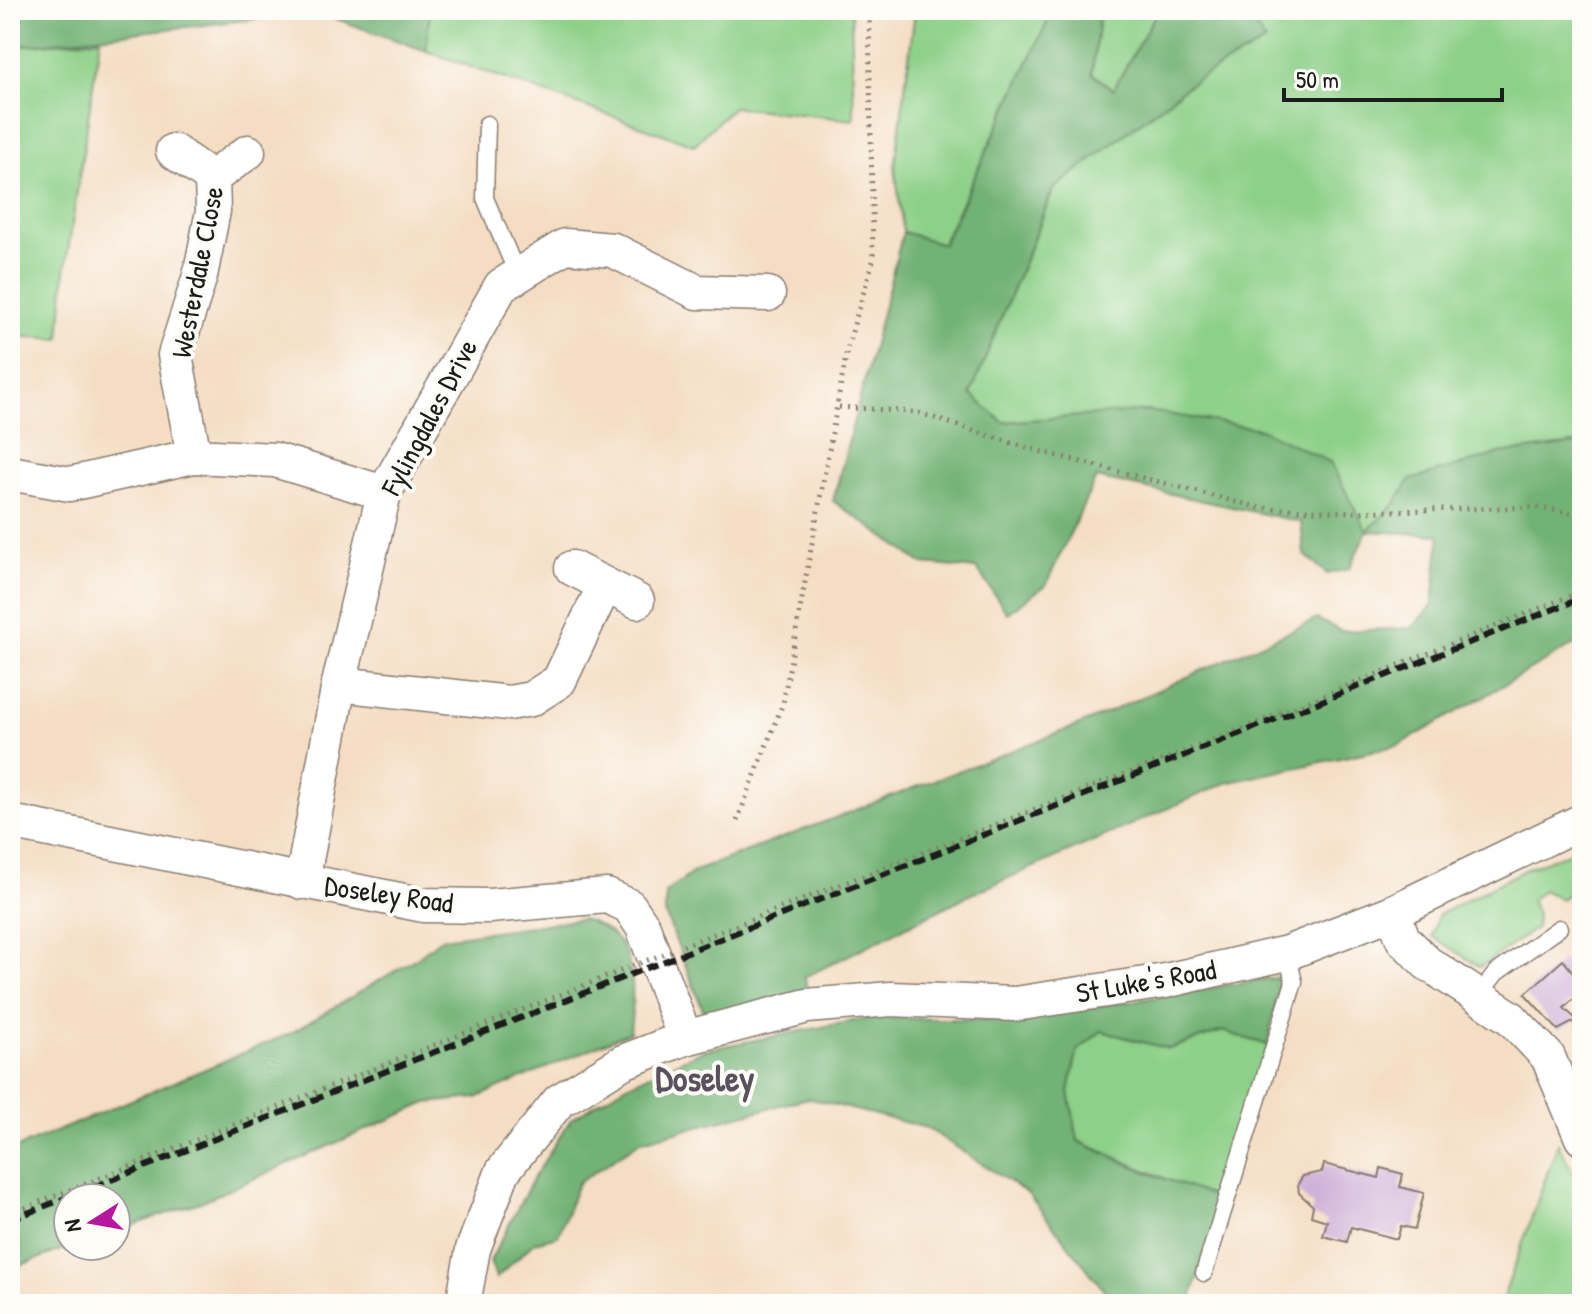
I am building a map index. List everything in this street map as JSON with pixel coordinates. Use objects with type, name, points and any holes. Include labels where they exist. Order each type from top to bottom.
[{"type":"street","points":[[173,151],[212,178]]},
{"type":"street","name":"Westerdale Close","points":[[194,456],[175,355],[200,276],[213,211],[212,178],[248,152]]},
{"type":"street","name":"Fylingdales Drive","points":[[302,882],[339,684],[384,493],[501,286],[565,246],[613,250],[697,292],[768,294]]},
{"type":"street","points":[[10,473],[70,484],[194,456],[275,460],[384,493]]},
{"type":"street","points":[[572,568],[637,601]]},
{"type":"street","points":[[339,684],[509,703],[531,699],[559,681],[605,585]]},
{"type":"street","name":"St Luke's Road","points":[[463,1304],[473,1249],[503,1171],[559,1101],[623,1062],[685,1038],[807,1006],[891,999],[1015,1004],[1165,981],[1287,953],[1393,912],[1582,821]]},
{"type":"street","name":"Doseley Road","points":[[10,822],[424,905],[489,906],[607,896],[629,906],[643,927],[685,1038]]},
{"type":"street","points":[[1393,912],[1403,939],[1427,963],[1511,1018],[1548,1057],[1582,1138]]},
{"type":"lane","points":[[487,124],[485,198],[518,276]]},
{"type":"lane","points":[[1479,995],[1496,973],[1559,928]]},
{"type":"lane","points":[[1204,1273],[1294,982],[1287,953]]},
{"type":"path","points":[[737,821],[783,703],[848,345],[873,261],[869,10]]},
{"type":"path","points":[[839,407],[916,412],[1027,448],[1260,508],[1353,512],[1536,507],[1582,515]]},
{"type":"path","points":[[10,1214],[632,966],[1243,729],[1582,591]]},
{"type":"green space","points":[[10,10],[430,10],[426,51],[317,12],[10,47]]},
{"type":"green space","points":[[430,10],[851,10],[854,120],[733,107],[694,145],[426,51]]},
{"type":"green space","points":[[915,10],[1053,10],[942,244],[903,232],[895,167]]},
{"type":"green space","points":[[1053,10],[1100,10],[1092,73],[1113,90],[1158,10],[1242,10],[1266,41],[1194,81],[1053,189],[971,394],[1003,422],[1149,411],[1261,429],[1330,462],[1367,531],[1349,569],[1327,574],[1304,554],[1301,522],[1096,478],[1046,585],[1007,613],[977,569],[923,564],[833,501],[903,232],[943,244]]},
{"type":"green space","points":[[1100,10],[1158,10],[1113,90],[1092,73]]},
{"type":"green space","points":[[1242,10],[1582,10],[1582,443],[1498,454],[1411,480],[1395,504],[1367,531],[1330,462],[1149,411],[1003,422],[970,394],[1054,189],[1194,81],[1265,42]]},
{"type":"green space","points":[[100,39],[65,271],[60,339],[10,336],[10,47]]},
{"type":"green space","points":[[1582,443],[1582,640],[1399,745],[1226,783],[965,897],[805,977],[807,992],[705,1015],[665,913],[666,892],[695,871],[1082,724],[1317,619],[1341,631],[1412,628],[1433,605],[1440,535],[1367,531],[1395,504],[1410,480],[1498,454]]},
{"type":"green space","points":[[1582,848],[1582,883],[1561,899],[1543,890],[1531,900],[1537,914],[1536,928],[1480,967],[1432,936],[1438,915],[1528,868]]},
{"type":"green space","points":[[582,919],[600,926],[614,936],[629,963],[632,979],[630,1032],[476,1098],[427,1103],[203,1201],[132,1225],[132,1182],[52,1182],[52,1254],[10,1269],[10,1151],[291,1033],[418,957],[442,938]]},
{"type":"green space","points":[[1280,977],[1268,1045],[1222,1031],[1169,1049],[1101,1031],[1077,1051],[1069,1092],[1078,1141],[1146,1172],[1224,1200],[1189,1304],[1115,1304],[1028,1194],[927,1128],[808,1098],[641,1141],[578,1183],[558,1236],[535,1242],[496,1278],[490,1261],[534,1177],[571,1119],[629,1084],[704,1050],[868,1018],[1016,1020]]},
{"type":"green space","points":[[1101,1031],[1169,1049],[1222,1031],[1268,1045],[1213,1199],[1078,1141],[1069,1092],[1077,1051]]},
{"type":"green space","points":[[1558,1143],[1582,1190],[1582,1304],[1501,1304]]},
{"type":"building","points":[[1563,960],[1582,983],[1582,991],[1564,1008],[1577,1020],[1558,1030],[1525,994]]},
{"type":"building","points":[[1324,1164],[1379,1178],[1381,1168],[1403,1174],[1400,1187],[1424,1193],[1415,1229],[1401,1226],[1397,1239],[1351,1227],[1347,1242],[1323,1236],[1327,1221],[1311,1216],[1313,1206],[1299,1193],[1298,1184],[1303,1176],[1322,1172]]},
{"type":"railway","points":[[10,1220],[1582,598]]},
{"type":"district","name":"Doseley","points":[[705,1077]]}]
